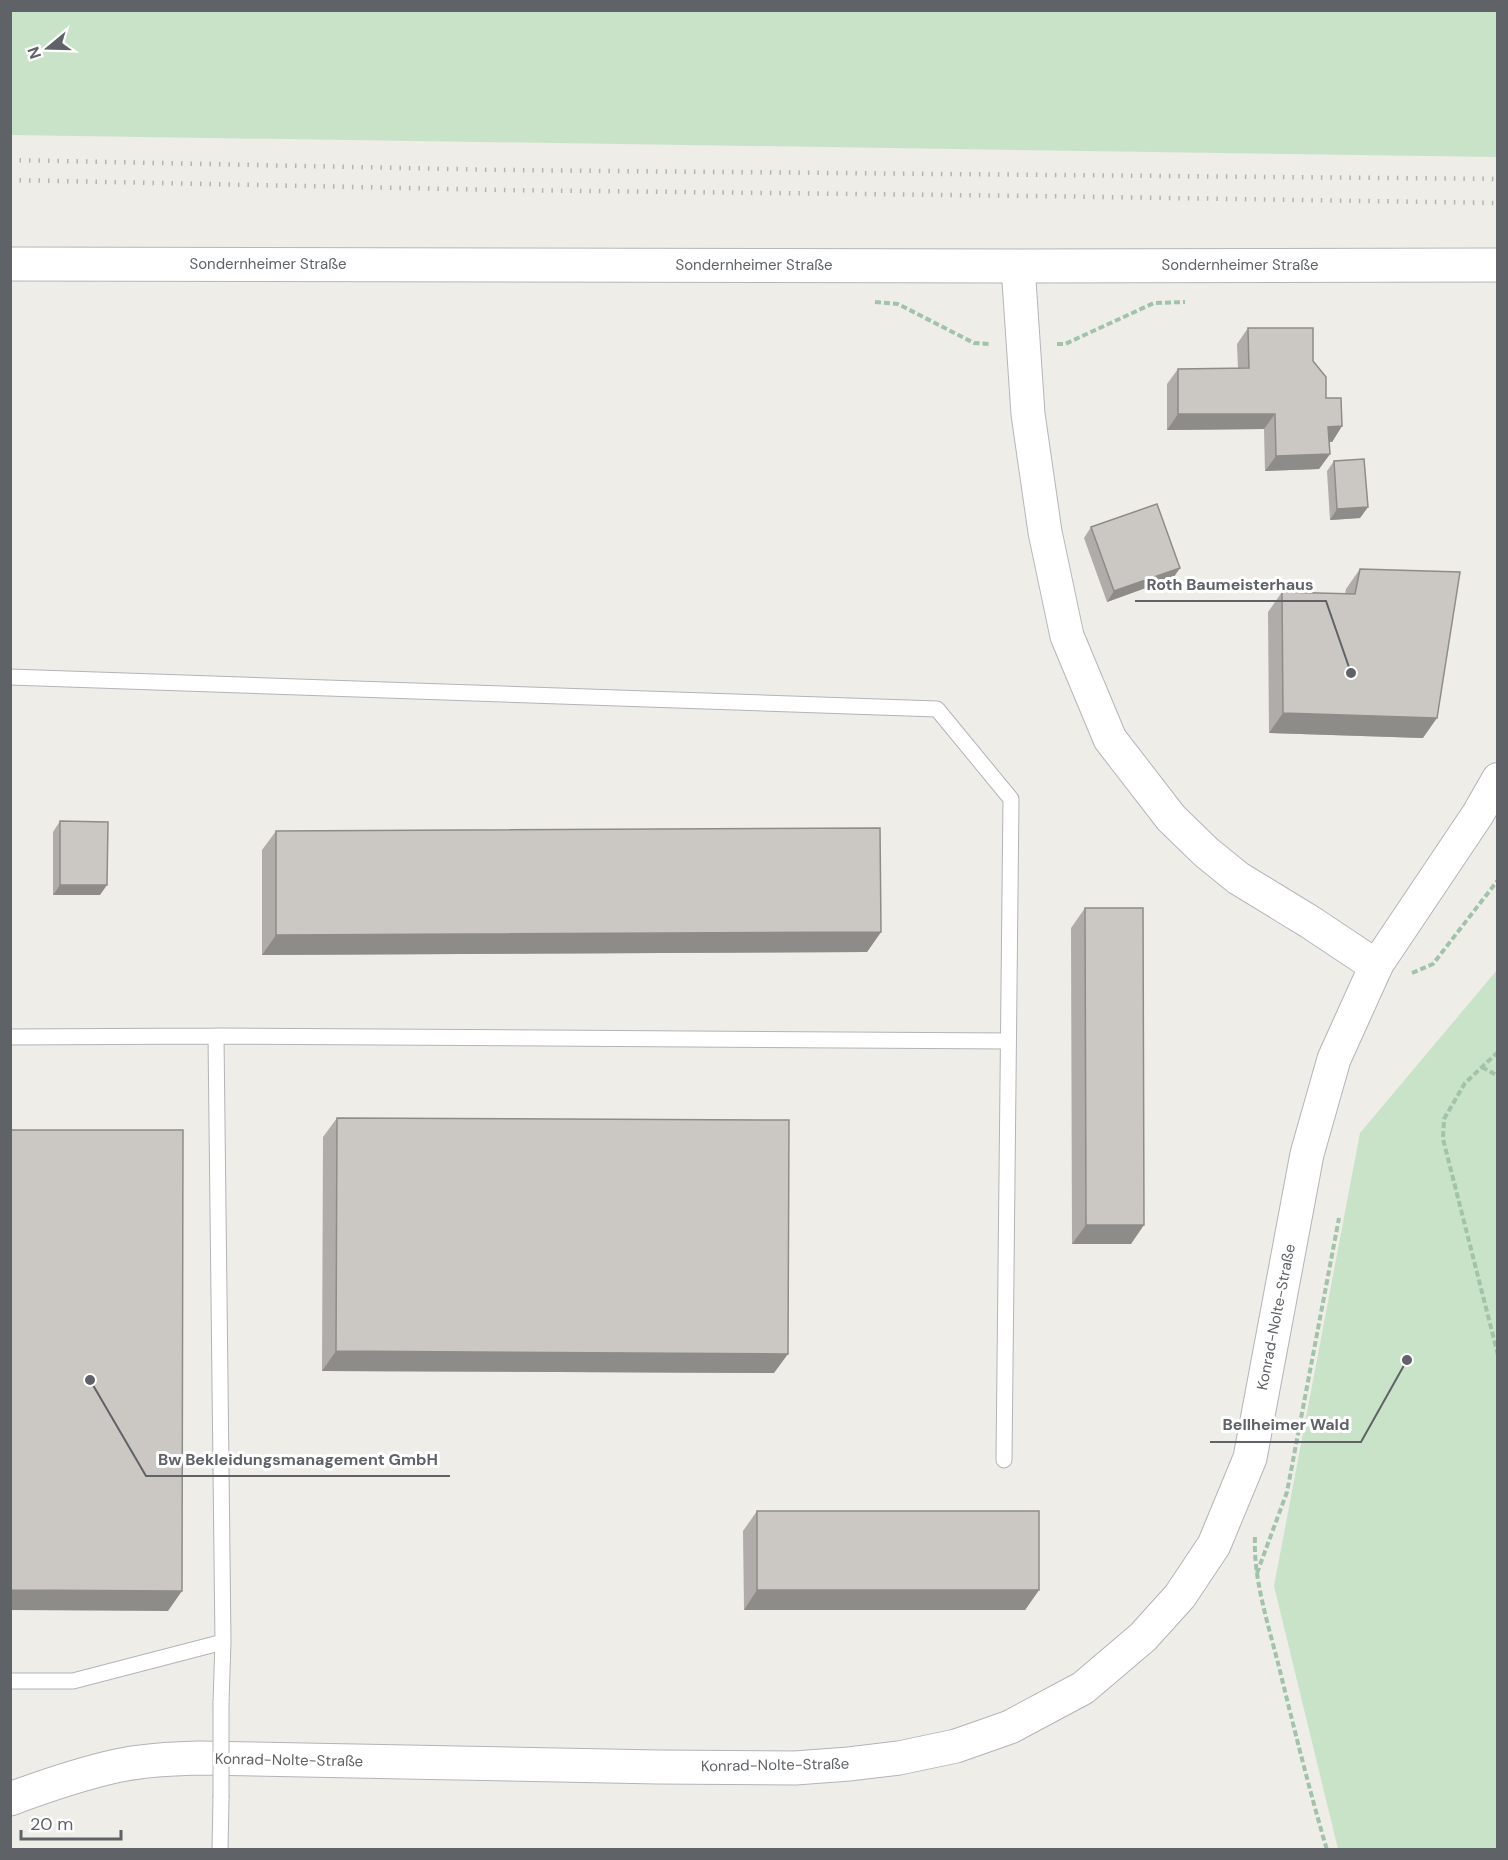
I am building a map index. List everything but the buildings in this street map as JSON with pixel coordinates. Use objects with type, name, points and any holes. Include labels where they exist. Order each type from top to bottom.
[{"type":"main road","name":"Sondernheimer Straße","points":[[10,264],[1497,265]]},
{"type":"main road","points":[[1018,266],[1028,414],[1045,532],[1067,636],[1110,739],[1171,818],[1206,852],[1238,878],[1376,966]]},
{"type":"main road","name":"Konrad-Nolte-Straße","points":[[10,1799],[54,1783],[117,1765],[199,1758],[669,1767],[795,1768],[849,1764],[899,1758],[956,1746],[1010,1727],[1083,1688],[1143,1637],[1180,1596],[1214,1545],[1237,1491],[1250,1458],[1307,1154],[1334,1059],[1376,966]]},
{"type":"street","name":"Konrad-Nolte-Straße","points":[[1376,966],[1478,814],[1497,779]]},
{"type":"lane","points":[[10,677],[937,709],[1011,799],[1004,1460]]},
{"type":"lane","points":[[10,1036],[1008,1041]]},
{"type":"lane","points":[[216,1036],[223,1642],[220,1850]]},
{"type":"lane","points":[[10,1681],[73,1682],[223,1642]]},
{"type":"path","points":[[1412,965],[1406,976],[1433,964],[1497,880]]},
{"type":"path","points":[[1497,1052],[1465,1083],[1444,1119],[1443,1139],[1497,1355]]},
{"type":"path","points":[[1482,1067],[1497,1076]]},
{"type":"path","points":[[1257,1573],[1287,1492],[1339,1218]]},
{"type":"path","points":[[1256,1533],[1257,1573],[1271,1636],[1312,1800],[1327,1850]]},
{"type":"green space","points":[[11,10],[1497,11],[1497,157],[11,135]]},
{"type":"green space","points":[[1497,970],[1497,1849],[1338,1849],[1274,1586],[1360,1133]]},
{"type":"railway","points":[[10,160],[502,170],[1498,179]]},
{"type":"railway","points":[[10,180],[502,190],[1498,203]]},
{"type":"place","name":"Roth Baumeisterhaus","points":[[1351,673]]},
{"type":"place","name":"Bellheimer Wald","points":[[1407,1360]]},
{"type":"place","name":"Bw Bekleidungsmanagement GmbH","points":[[90,1380]]}]
